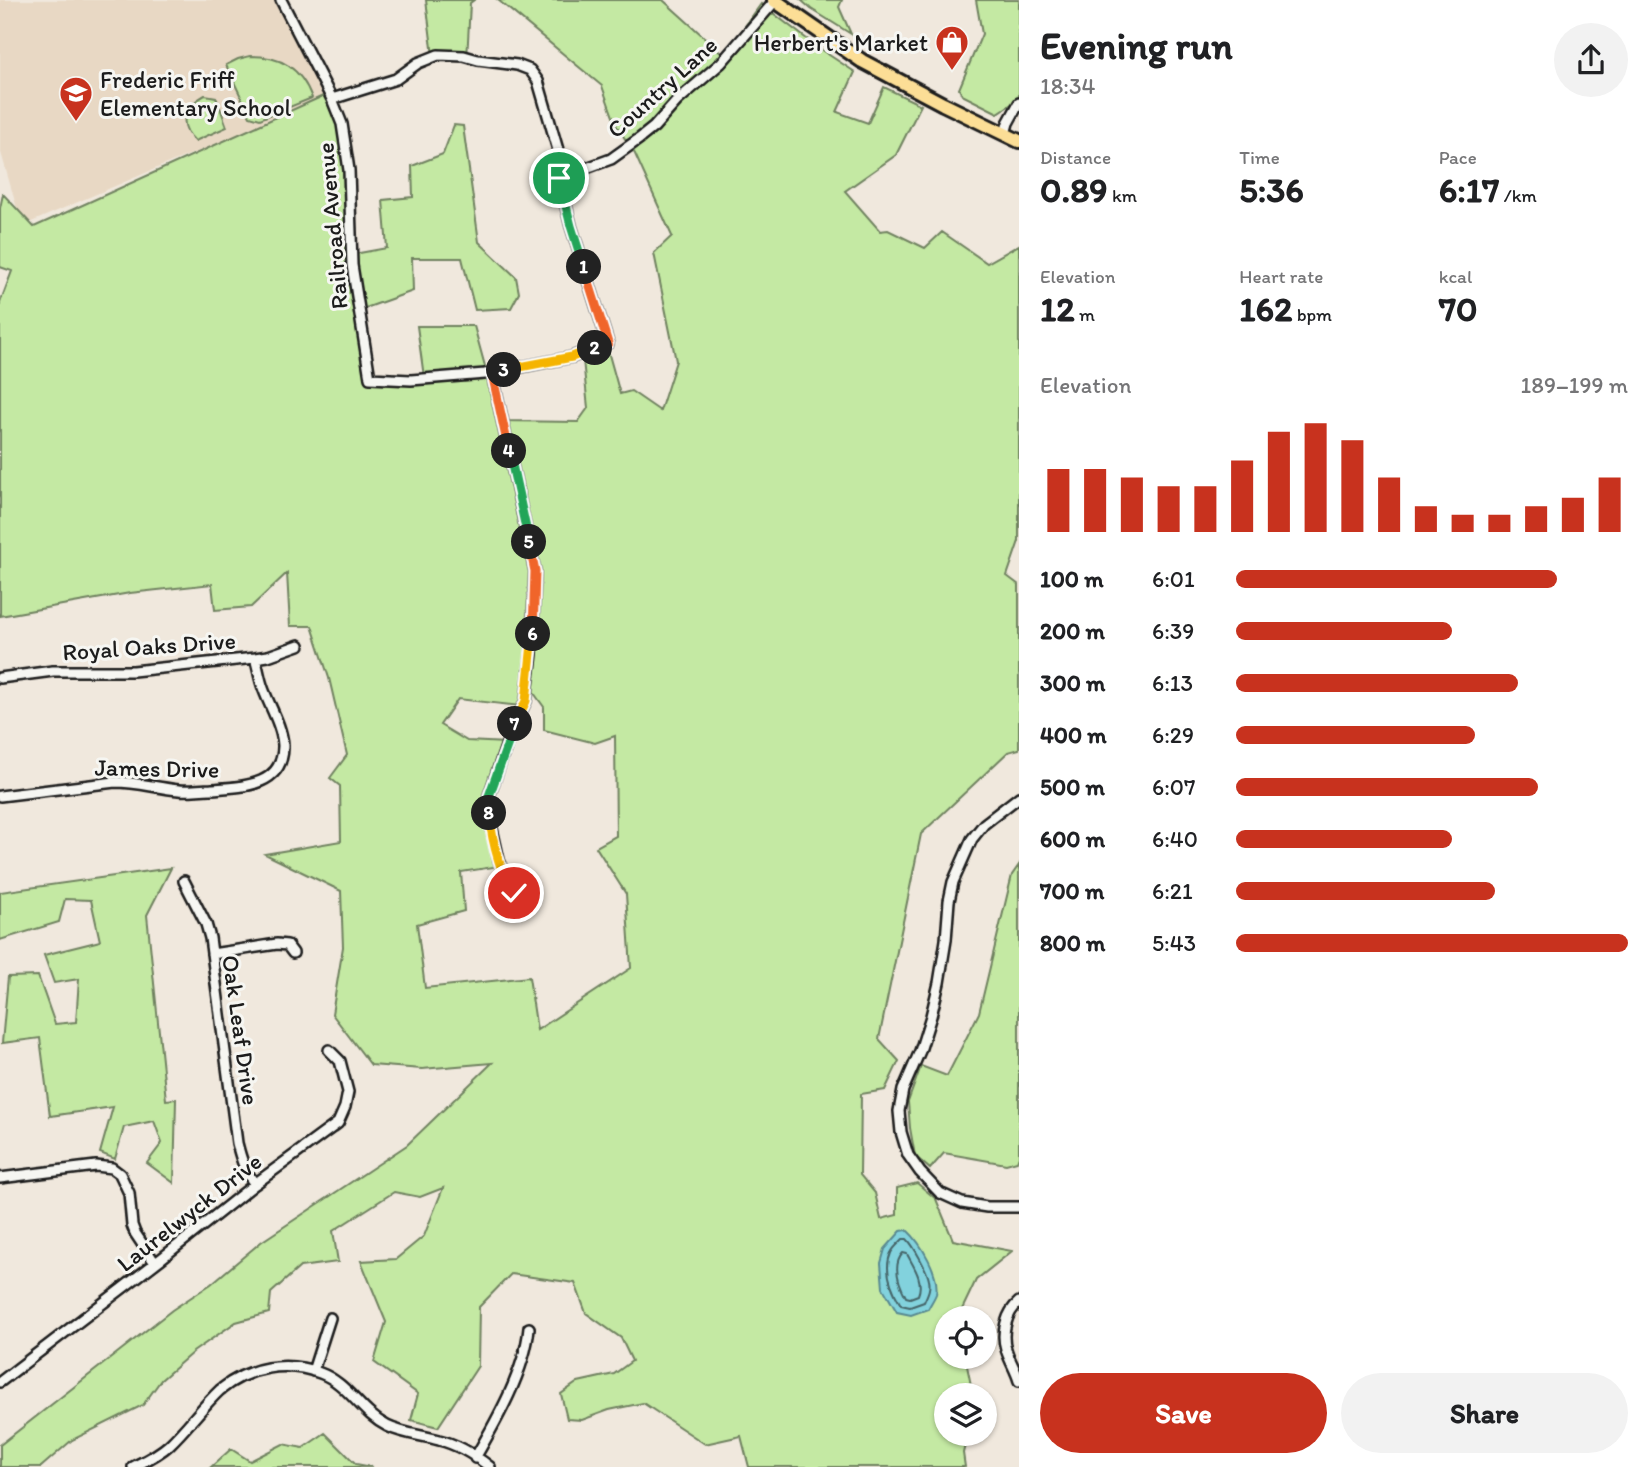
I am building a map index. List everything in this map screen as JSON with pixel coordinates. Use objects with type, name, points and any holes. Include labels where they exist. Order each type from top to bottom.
[{"type":"highway","points":[[775,1],[862,61],[1019,141]]},
{"type":"street","name":"Railroad Avenue","points":[[281,0],[342,124],[349,170],[352,265],[370,379],[411,380],[492,373]]},
{"type":"street","name":"Country Lane","points":[[559,178],[611,159],[654,127],[677,100],[721,63],[775,1]]},
{"type":"street","points":[[332,99],[396,79],[418,63],[438,55],[464,56],[530,70],[538,80],[558,150],[555,162],[571,226],[608,343],[572,357],[492,373],[535,571],[532,653],[526,701],[511,732],[489,796],[489,815],[499,860],[514,893]]},
{"type":"street","points":[[1004,134],[1019,103]]},
{"type":"street","name":"Royal Oaks Drive","points":[[0,678],[53,671],[146,670],[256,659],[299,645]]},
{"type":"street","name":"James Drive","points":[[0,796],[115,782],[180,790],[239,788],[264,780],[281,761],[283,742],[261,683],[256,659]]},
{"type":"street","points":[[1019,797],[984,824],[972,839],[953,882],[943,961],[932,1016],[903,1090],[899,1111],[901,1132],[908,1155],[919,1172],[940,1193],[962,1203],[987,1207],[1019,1207]]},
{"type":"street","name":"Oak Leaf Drive","points":[[184,881],[206,924],[237,1143],[241,1162],[255,1185]]},
{"type":"street","points":[[212,954],[277,944],[287,945],[293,953]]},
{"type":"street","name":"Laurelwyck Drive","points":[[0,1382],[338,1123],[347,1099],[347,1084],[340,1061],[329,1050]]},
{"type":"street","points":[[0,1178],[96,1166],[112,1168],[120,1174],[129,1193],[135,1233],[155,1263]]},
{"type":"street","points":[[1019,1303],[1008,1317],[1004,1333],[1006,1349],[1019,1381]]},
{"type":"street","points":[[313,1371],[330,1318]]},
{"type":"street","points":[[475,1458],[506,1399],[523,1357],[529,1328]]},
{"type":"street","points":[[132,1467],[166,1447],[220,1390],[250,1372],[285,1366],[320,1373],[333,1380],[375,1419],[387,1426],[442,1440],[490,1467]]},
{"type":"shaded area","points":[[0,0],[281,0],[332,99],[171,162],[22,226],[0,149]]},
{"type":"green space","points":[[426,0],[474,0],[470,3],[467,60],[433,56]]},
{"type":"green space","points":[[498,0],[663,0],[724,55],[761,4],[855,72],[837,112],[868,123],[884,87],[921,105],[896,155],[845,191],[880,231],[888,230],[925,248],[942,232],[987,263],[1019,245],[1019,541],[1007,576],[1019,585],[1019,749],[1008,752],[921,834],[879,1039],[899,1061],[885,1090],[861,1094],[860,1175],[875,1193],[881,1219],[897,1215],[897,1188],[917,1183],[936,1199],[953,1240],[1012,1251],[976,1280],[964,1306],[934,1306],[934,1369],[968,1369],[971,1383],[934,1383],[934,1446],[965,1446],[965,1467],[749,1467],[741,1436],[705,1444],[643,1403],[609,1410],[582,1420],[567,1419],[561,1394],[578,1382],[614,1374],[632,1361],[621,1338],[586,1313],[575,1283],[511,1274],[479,1307],[478,1366],[438,1427],[411,1420],[418,1394],[374,1362],[386,1322],[361,1261],[396,1259],[424,1236],[443,1188],[420,1197],[394,1192],[333,1231],[338,1262],[300,1267],[271,1293],[269,1313],[236,1322],[193,1352],[161,1380],[143,1405],[72,1440],[41,1467],[0,1467],[0,1445],[172,1310],[211,1284],[261,1242],[407,1145],[492,1063],[422,1069],[371,1065],[332,1014],[343,947],[341,891],[265,854],[341,841],[340,786],[330,778],[347,755],[329,678],[312,626],[290,626],[287,573],[251,607],[215,610],[212,584],[130,593],[0,616],[0,303],[12,271],[0,267],[0,208],[3,194],[34,227],[332,92],[352,158],[354,254],[387,248],[383,200],[413,197],[412,166],[443,154],[454,125],[463,126],[479,242],[516,277],[519,293],[511,308],[475,310],[462,258],[412,258],[413,291],[360,310],[370,379],[424,377],[417,326],[474,326],[500,421],[578,422],[588,408],[583,360],[608,351],[620,394],[631,391],[660,411],[676,361],[654,253],[672,236],[635,154],[616,125],[602,86]],"holes":[[[531,689],[544,707],[544,730],[595,743],[615,736],[616,836],[596,847],[626,894],[631,968],[537,1030],[529,977],[425,988],[417,924],[464,911],[461,872],[500,866],[491,795],[506,743],[467,741],[440,725],[458,699],[521,706]]]},
{"type":"green space","points":[[801,0],[842,0],[839,7],[851,34],[811,9]]},
{"type":"green space","points":[[976,0],[1019,0],[1019,99],[998,113],[962,95],[959,89],[982,34]]},
{"type":"green space","points":[[250,56],[271,58],[288,66],[302,79],[312,98],[260,119],[250,116],[226,65]]},
{"type":"green space","points":[[205,95],[216,97],[227,127],[195,141],[186,128],[185,115],[192,104]]},
{"type":"green space","points":[[1019,865],[1019,1156],[1017,1161],[1006,1164],[944,1153],[930,1169],[915,1156],[908,1102],[921,1066],[947,1076],[979,1013],[1012,875]]},
{"type":"green space","points":[[171,868],[147,915],[166,1100],[176,1099],[174,1183],[147,1163],[162,1143],[154,1121],[124,1127],[115,1159],[100,1153],[113,1107],[50,1116],[40,1038],[2,1043],[8,977],[38,976],[55,1024],[76,1022],[79,979],[54,983],[44,955],[100,941],[91,900],[65,899],[59,922],[0,940],[0,892]]},
{"type":"green space","points":[[325,1433],[356,1464],[372,1467],[211,1467],[231,1449],[250,1461],[283,1444],[303,1448]]},
{"type":"water","points":[[907,1230],[928,1259],[936,1286],[936,1294],[928,1309],[911,1315],[897,1312],[883,1288],[881,1263],[885,1249],[901,1231]]},
{"type":"place","name":"Herbert's Market","points":[[952,72]]},
{"type":"place","name":"Frederic Friff Elementary School","points":[[76,123]]},
{"type":"route","points":[[514,893],[499,860],[489,815],[489,796],[511,732],[526,701],[532,653],[535,571],[492,373],[572,357],[608,343],[571,226],[559,178]]}]
